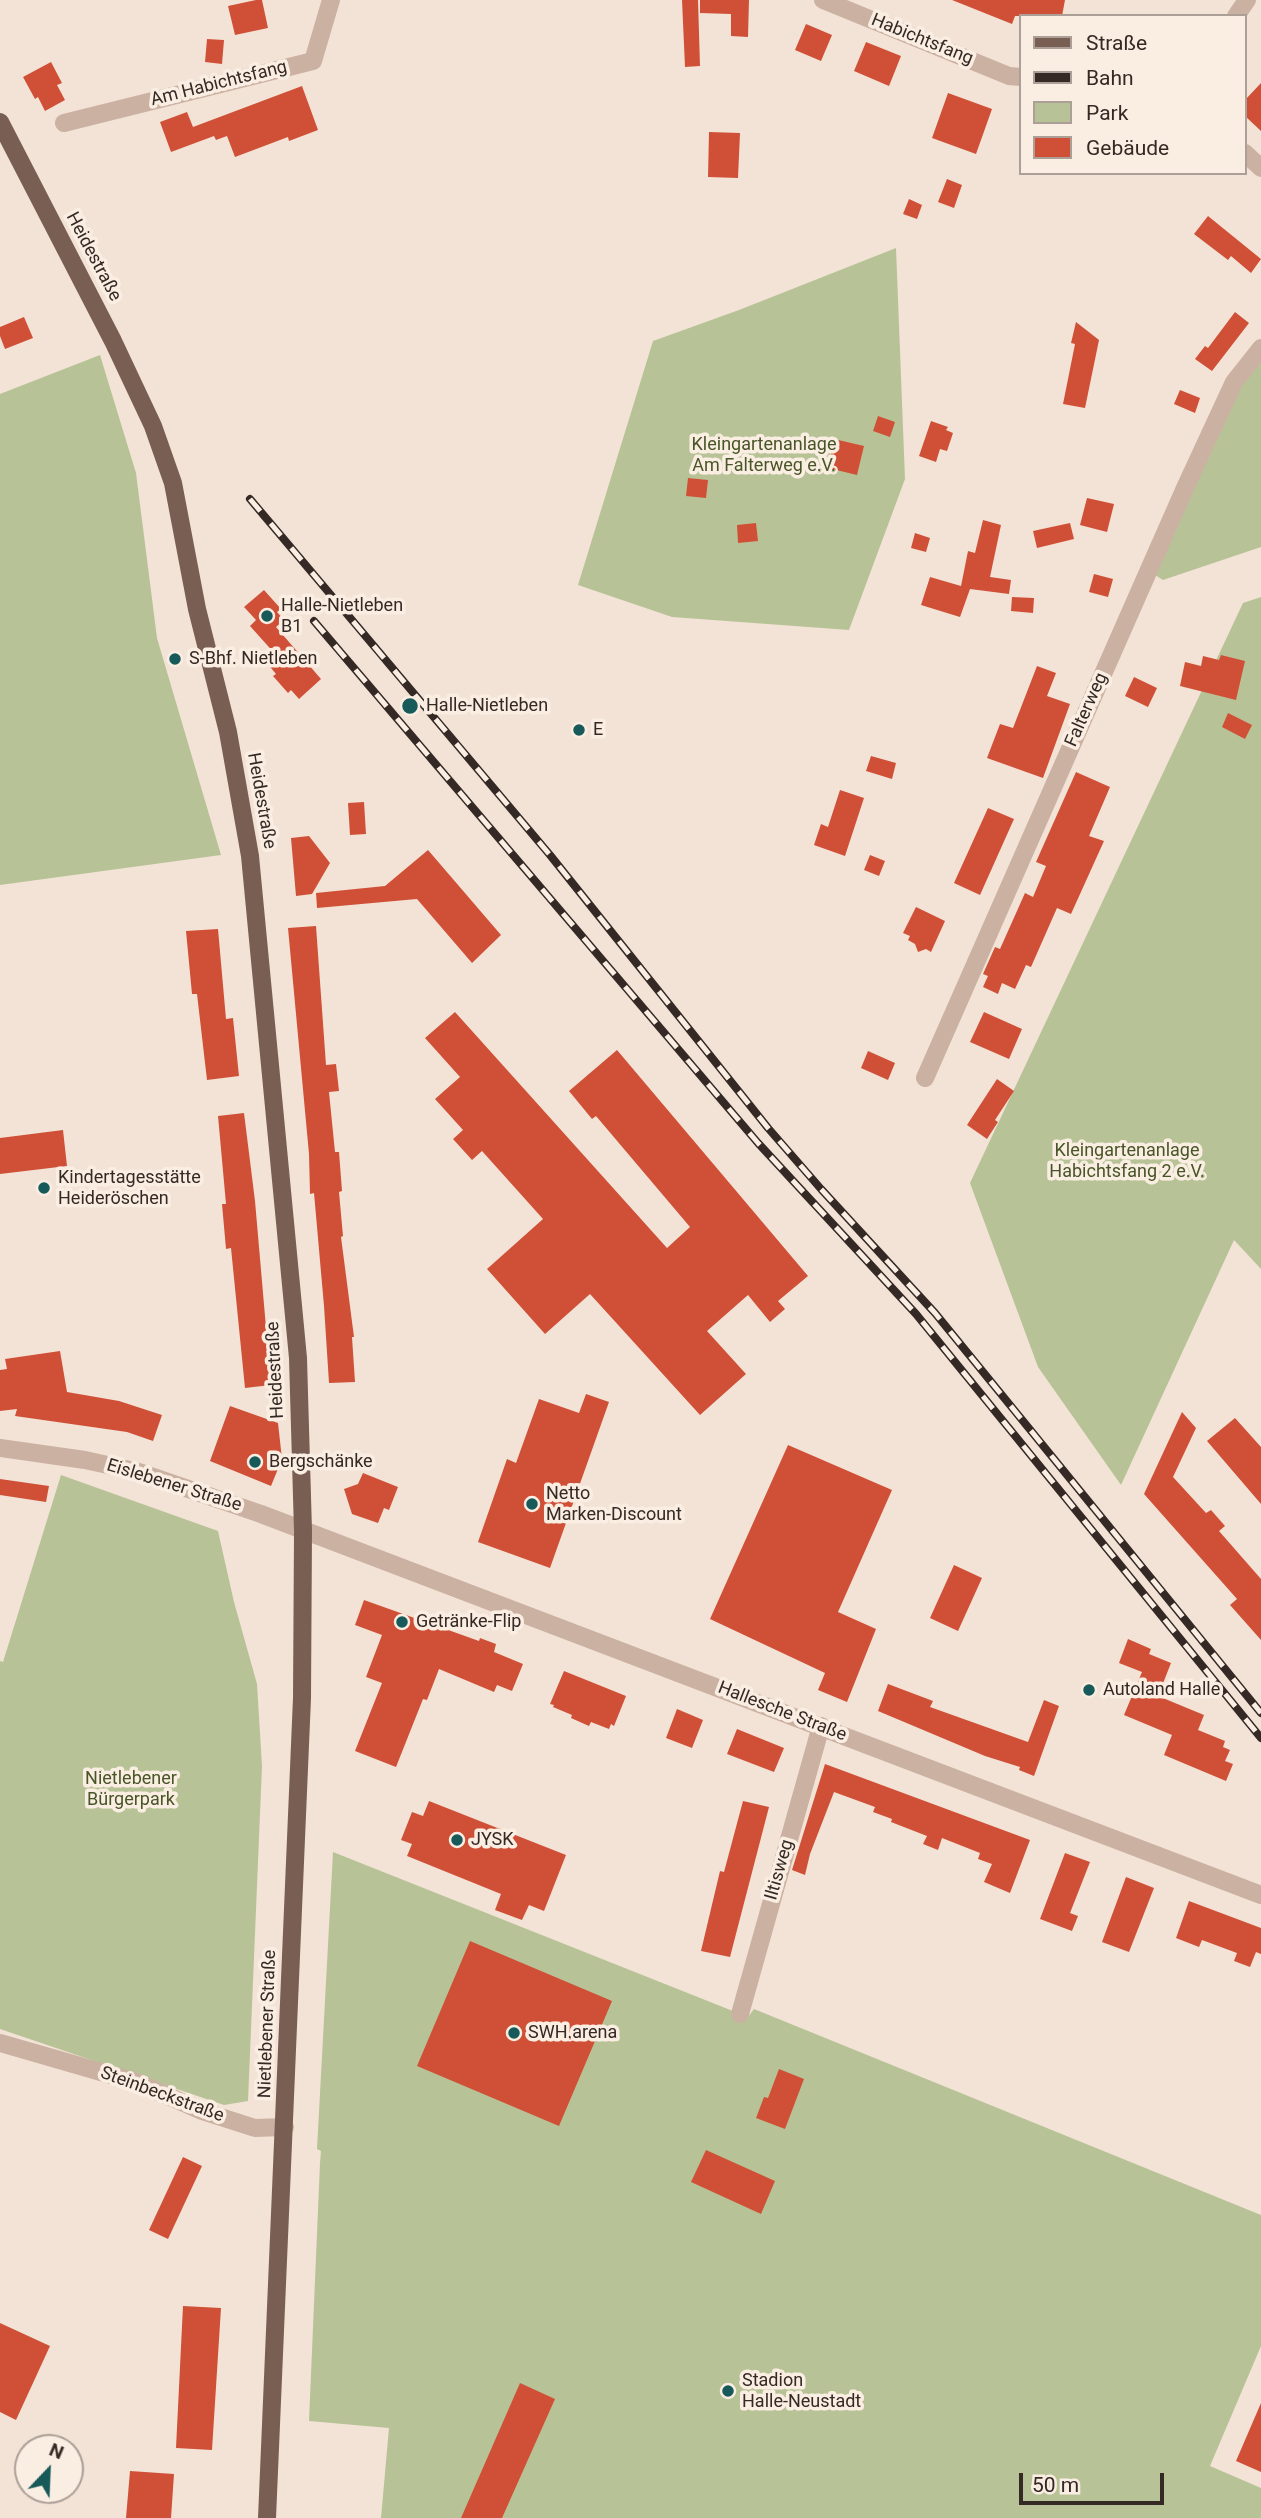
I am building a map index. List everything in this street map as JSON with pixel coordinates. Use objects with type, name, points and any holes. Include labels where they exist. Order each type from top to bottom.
[{"type":"main road","name":"Heidestraße","points":[[0,122],[113,341],[153,426],[173,483],[197,609],[228,732],[250,856],[292,1292],[298,1358],[303,1531]]},
{"type":"main road","name":"Nietlebener Straße","points":[[267,2518],[303,1673],[303,1531]]},
{"type":"street","name":"Am Habichtsfang","points":[[64,123],[313,61],[331,0]]},
{"type":"street","name":"Habichtsfang","points":[[823,0],[1009,76],[1020,77]]},
{"type":"street","points":[[1247,155],[1261,168]]},
{"type":"street","name":"Falterweg","points":[[925,1078],[1190,476],[1234,382],[1261,348]]},
{"type":"street","name":"Eislebener Straße","points":[[0,1448],[85,1460],[139,1472],[303,1531]]},
{"type":"street","name":"Hallesche Straße","points":[[303,1531],[1261,1895]]},
{"type":"street","name":"Iltisweg","points":[[740,2014],[821,1726]]},
{"type":"street","name":"Steinbeckstraße","points":[[0,2043],[139,2083],[202,2111],[255,2128],[285,2127]]},
{"type":"green space","name":"Kleingartenanlage Am Falterweg e.V.","points":[[896,248],[905,479],[849,630],[672,617],[578,585],[653,341]]},
{"type":"green space","points":[[1261,352],[1261,547],[1163,580],[1155,575],[1235,377]]},
{"type":"green space","points":[[100,355],[136,473],[157,638],[221,855],[0,885],[0,394]]},
{"type":"green space","name":"Kleingartenanlage Habichtsfang 2 e.V.","points":[[1261,597],[1261,1269],[1234,1240],[1121,1485],[1038,1367],[970,1183],[1243,603]]},
{"type":"green space","name":"Nietlebener Bürgerpark","points":[[61,1475],[218,1531],[257,1684],[262,1766],[248,2101],[224,2105],[0,2029],[0,1661],[3,1662]]},
{"type":"green space","points":[[333,1852],[748,2017],[754,2009],[1261,2215],[1261,2346],[1210,2466],[1261,2488],[1261,2518],[381,2518],[389,2428],[309,2421],[321,2151],[317,2149]]},
{"type":"building","points":[[262,0],[268,28],[235,35],[228,6]]},
{"type":"building","points":[[682,0],[698,0],[700,66],[685,67]]},
{"type":"building","points":[[700,0],[749,0],[748,37],[731,36],[731,14],[700,13]]},
{"type":"building","points":[[952,0],[1065,0],[1062,14],[1020,14],[1015,16],[1012,24]]},
{"type":"building","points":[[806,24],[832,35],[821,61],[795,50]]},
{"type":"building","points":[[207,39],[224,40],[222,64],[205,62]]},
{"type":"building","points":[[866,42],[901,56],[889,86],[854,71]]},
{"type":"building","points":[[51,62],[62,83],[57,85],[65,100],[45,111],[23,77]]},
{"type":"building","points":[[1261,83],[1261,131],[1247,118],[1247,98]]},
{"type":"building","points":[[302,86],[318,130],[289,141],[288,137],[235,157],[227,136],[216,140],[214,136],[171,152],[160,122],[187,112],[193,127]]},
{"type":"building","points":[[948,93],[992,109],[976,154],[932,138]]},
{"type":"building","points":[[709,132],[740,133],[738,178],[708,177]]},
{"type":"building","points":[[947,179],[962,185],[954,208],[938,202]]},
{"type":"building","points":[[909,199],[922,205],[917,219],[903,214]]},
{"type":"building","points":[[1208,216],[1261,259],[1251,273],[1231,256],[1228,260],[1194,234]]},
{"type":"building","points":[[1235,312],[1249,323],[1212,371],[1195,359],[1205,346],[1208,348]]},
{"type":"building","points":[[24,317],[33,338],[5,349],[0,327]]},
{"type":"building","points":[[1076,322],[1099,340],[1085,408],[1063,404],[1075,344],[1071,343]]},
{"type":"building","points":[[1180,390],[1200,398],[1195,413],[1174,404]]},
{"type":"building","points":[[878,416],[895,422],[890,437],[873,431]]},
{"type":"building","points":[[931,421],[948,427],[946,430],[953,433],[947,451],[940,449],[936,462],[919,456]]},
{"type":"building","points":[[834,439],[864,446],[857,475],[828,468]]},
{"type":"building","points":[[688,478],[708,480],[706,498],[686,496]]},
{"type":"building","points":[[1087,498],[1114,504],[1107,532],[1080,525]]},
{"type":"building","points":[[983,520],[1001,525],[990,577],[1011,580],[1009,594],[970,589],[960,617],[921,605],[930,577],[961,586],[968,551],[975,553]]},
{"type":"building","points":[[756,523],[758,541],[738,543],[737,525]]},
{"type":"building","points":[[1070,523],[1074,539],[1037,548],[1033,531]]},
{"type":"building","points":[[915,533],[930,538],[926,552],[911,548]]},
{"type":"building","points":[[1094,574],[1113,579],[1108,597],[1089,592]]},
{"type":"building","points":[[264,590],[281,609],[277,612],[284,620],[276,627],[321,679],[299,699],[291,690],[288,693],[273,676],[276,674],[266,662],[276,655],[250,626],[256,620],[244,607]]},
{"type":"building","points":[[1012,597],[1034,598],[1033,613],[1011,611]]},
{"type":"building","points":[[1221,655],[1245,661],[1236,700],[1180,686],[1185,662],[1201,666],[1203,656],[1219,660]]},
{"type":"building","points":[[1037,666],[1056,673],[1047,696],[1070,704],[1043,778],[987,758],[1000,724],[1013,728]]},
{"type":"building","points":[[1134,677],[1157,688],[1148,707],[1125,696]]},
{"type":"building","points":[[1228,713],[1252,725],[1245,739],[1222,727]]},
{"type":"building","points":[[871,756],[896,763],[892,779],[866,771]]},
{"type":"building","points":[[1076,772],[1110,787],[1089,836],[1104,841],[1071,914],[1057,908],[1031,967],[1026,965],[1015,989],[1002,983],[998,994],[983,987],[988,976],[983,974],[995,947],[1000,949],[1025,893],[1033,897],[1046,866],[1036,862]]},
{"type":"building","points":[[840,790],[864,798],[845,856],[814,845],[821,824],[828,827]]},
{"type":"building","points":[[364,802],[366,834],[350,835],[348,803]]},
{"type":"building","points":[[988,808],[1014,819],[980,895],[954,883]]},
{"type":"building","points":[[309,836],[330,863],[312,894],[296,896],[291,838]]},
{"type":"building","points":[[428,850],[501,935],[472,963],[417,899],[317,908],[316,893],[385,886]]},
{"type":"building","points":[[870,855],[885,861],[879,876],[864,870]]},
{"type":"building","points":[[916,907],[945,921],[931,952],[926,949],[918,952],[915,944],[908,940],[910,936],[903,933]]},
{"type":"building","points":[[316,926],[326,1065],[336,1064],[339,1091],[329,1092],[335,1152],[339,1152],[341,1237],[354,1337],[355,1382],[329,1383],[314,1193],[310,1194],[309,1154],[288,928]]},
{"type":"building","points":[[218,929],[226,1019],[233,1018],[239,1076],[207,1080],[197,994],[192,994],[186,931]]},
{"type":"building","points":[[455,1012],[667,1248],[690,1227],[596,1116],[592,1119],[569,1091],[617,1050],[808,1276],[778,1301],[785,1309],[770,1322],[748,1295],[707,1331],[746,1374],[700,1415],[590,1294],[545,1334],[487,1269],[543,1219],[482,1151],[472,1160],[453,1139],[463,1130],[435,1099],[460,1077],[425,1038]]},
{"type":"building","points":[[984,1012],[1022,1029],[1009,1059],[970,1042]]},
{"type":"building","points":[[868,1051],[895,1063],[888,1080],[861,1068]]},
{"type":"building","points":[[997,1079],[1014,1091],[995,1120],[998,1122],[987,1139],[967,1125]]},
{"type":"building","points":[[244,1113],[255,1201],[271,1385],[245,1388],[231,1248],[226,1249],[222,1204],[226,1204],[218,1116]]},
{"type":"building","points":[[63,1130],[67,1166],[0,1174],[0,1138]]},
{"type":"building","points":[[60,1351],[67,1392],[119,1401],[162,1415],[153,1441],[127,1432],[15,1416],[17,1409],[0,1411],[0,1370],[7,1369],[5,1359]]},
{"type":"building","name":"Netto Marken-Discount","points":[[586,1394],[609,1402],[550,1568],[478,1542],[507,1459],[516,1463],[539,1399],[579,1413]]},
{"type":"building","points":[[230,1406],[278,1423],[282,1459],[271,1486],[210,1461]]},
{"type":"building","points":[[1182,1412],[1196,1428],[1173,1477],[1206,1513],[1211,1510],[1225,1526],[1219,1531],[1261,1579],[1261,1640],[1230,1605],[1237,1599],[1144,1494]]},
{"type":"building","points":[[1235,1418],[1261,1447],[1261,1504],[1207,1441]]},
{"type":"building","points":[[788,1445],[892,1490],[838,1612],[876,1629],[847,1702],[818,1690],[825,1673],[710,1619]]},
{"type":"building","points":[[363,1473],[398,1487],[389,1510],[384,1508],[378,1523],[352,1514],[344,1489],[358,1484]]},
{"type":"building","points":[[0,1479],[49,1486],[46,1502],[0,1495]]},
{"type":"building","points":[[954,1565],[982,1578],[958,1631],[930,1618]]},
{"type":"building","points":[[364,1600],[479,1641],[480,1638],[496,1644],[494,1652],[523,1664],[512,1691],[497,1685],[494,1692],[439,1669],[427,1700],[423,1699],[396,1767],[355,1751],[382,1683],[366,1677],[382,1635],[355,1625]]},
{"type":"building","points":[[1128,1639],[1151,1649],[1149,1654],[1171,1663],[1158,1696],[1204,1715],[1198,1730],[1225,1741],[1223,1747],[1230,1750],[1225,1761],[1233,1764],[1226,1781],[1164,1755],[1172,1735],[1124,1715],[1142,1672],[1119,1663]]},
{"type":"building","points":[[564,1671],[626,1696],[614,1726],[611,1724],[609,1729],[591,1722],[589,1726],[550,1704]]},
{"type":"building","points":[[888,1684],[933,1701],[930,1707],[1028,1742],[1044,1700],[1059,1706],[1034,1776],[1019,1770],[1020,1767],[985,1756],[878,1711]]},
{"type":"building","points":[[677,1709],[703,1720],[692,1748],[666,1738]]},
{"type":"building","points":[[737,1729],[784,1748],[774,1772],[727,1754]]},
{"type":"building","points":[[825,1764],[1030,1840],[1010,1893],[984,1882],[992,1864],[978,1859],[980,1853],[942,1838],[938,1850],[923,1844],[927,1836],[873,1812],[875,1807],[834,1792],[810,1854],[805,1875],[792,1870]]},
{"type":"building","points":[[429,1801],[566,1855],[544,1911],[529,1905],[522,1920],[495,1910],[501,1894],[407,1856],[412,1844],[401,1840],[412,1812],[423,1816]]},
{"type":"building","points":[[743,1801],[769,1807],[730,1957],[701,1951],[720,1871],[724,1872]]},
{"type":"building","points":[[1065,1853],[1090,1862],[1070,1913],[1078,1916],[1072,1931],[1040,1919]]},
{"type":"building","points":[[1126,1877],[1154,1888],[1129,1952],[1102,1942]]},
{"type":"building","points":[[1189,1901],[1261,1928],[1261,1954],[1256,1952],[1250,1967],[1234,1961],[1237,1953],[1202,1940],[1199,1947],[1176,1938]]},
{"type":"building","name":"SWH.arena","points":[[470,1941],[612,2001],[559,2126],[417,2066]]},
{"type":"building","points":[[779,2069],[804,2079],[785,2129],[756,2118],[764,2097],[768,2098]]},
{"type":"building","points":[[706,2150],[775,2181],[761,2214],[691,2182]]},
{"type":"building","points":[[183,2157],[202,2166],[168,2239],[149,2230]]},
{"type":"building","points":[[183,2306],[221,2308],[212,2450],[176,2448]]},
{"type":"building","points":[[0,2323],[50,2346],[16,2420],[0,2412]]},
{"type":"building","points":[[520,2383],[555,2399],[502,2518],[461,2518]]},
{"type":"building","points":[[1261,2403],[1261,2472],[1236,2461]]},
{"type":"building","points":[[130,2471],[174,2474],[171,2518],[126,2518]]},
{"type":"railway","points":[[250,499],[550,855],[768,1128],[935,1313],[1261,1713]]},
{"type":"railway","points":[[314,621],[758,1143],[916,1314],[1261,1738]]},
{"type":"place","name":"Halle-Nietleben B1","points":[[267,616]]},
{"type":"place","name":"S-Bhf. Nietleben","points":[[175,659]]},
{"type":"place","name":"Halle-Nietleben","points":[[410,706]]},
{"type":"place","name":"E","points":[[579,730]]},
{"type":"place","name":"Kindertagesstätte Heideröschen","points":[[44,1188]]},
{"type":"place","name":"Bergschänke","points":[[255,1462]]},
{"type":"place","name":"Netto Marken-Discount","points":[[532,1504]]},
{"type":"place","name":"Getränke-Flip","points":[[402,1622]]},
{"type":"place","name":"Autoland Halle","points":[[1089,1690]]},
{"type":"place","name":"JYSK","points":[[457,1840]]},
{"type":"place","name":"SWH.arena","points":[[514,2033]]},
{"type":"place","name":"Stadion Halle-Neustadt","points":[[728,2391]]}]
